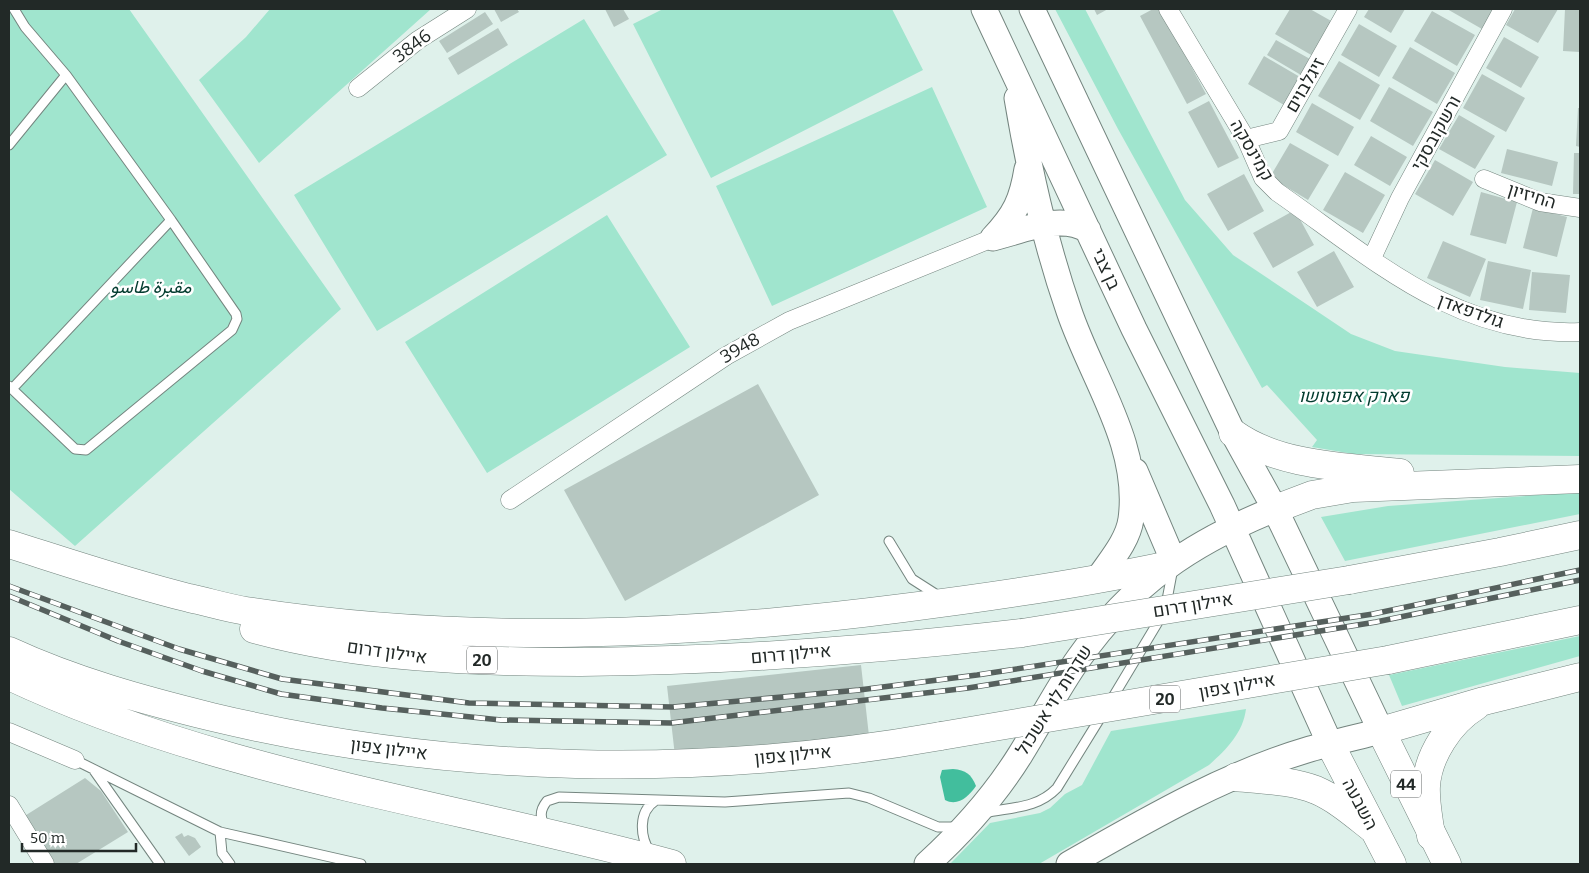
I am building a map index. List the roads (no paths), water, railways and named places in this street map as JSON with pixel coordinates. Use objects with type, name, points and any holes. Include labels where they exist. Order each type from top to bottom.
[{"type":"highway","points":[[1233,433],[1257,448],[1282,457],[1381,471],[1503,480]]},
{"type":"highway","points":[[1275,508],[1312,495],[1353,488],[1503,480],[1580,479]]},
{"type":"highway","name":"איילון דרום","points":[[9,545],[72,574],[158,603],[253,629],[345,647],[424,658],[523,662],[739,658],[1022,633],[1348,580],[1580,535]]},
{"type":"highway","points":[[9,545],[137,585],[243,611],[369,627],[456,632],[558,633],[694,629],[811,620],[959,601],[1098,579],[1169,563]]},
{"type":"highway","name":"איילון צפון","points":[[9,651],[36,664],[132,697],[276,732],[498,762],[611,766],[728,761],[885,746],[1388,660],[1580,620]]},
{"type":"highway","points":[[9,676],[81,708],[241,760],[666,863]]},
{"type":"highway","points":[[1381,731],[1484,701],[1580,677]]},
{"type":"highway","points":[[1431,836],[1426,788],[1433,758],[1451,728],[1470,709],[1484,701]]},
{"type":"highway","name":"44","points":[[1381,731],[1446,864]]},
{"type":"highway","name":"השבעה","points":[[1330,744],[1392,864]]},
{"type":"highway","points":[[1236,777],[1292,784],[1311,789],[1338,802],[1373,829]]},
{"type":"main road","name":"בן צבי","points":[[984,9],[1088,230],[1232,527],[1330,744]]},
{"type":"main road","points":[[1032,9],[1233,433],[1275,508]]},
{"type":"main road","points":[[1011,66],[1028,166],[1069,313],[1128,457],[1163,532],[1169,563]]},
{"type":"main road","points":[[993,238],[1008,222],[1019,204],[1028,166]]},
{"type":"main road","points":[[993,238],[1044,225],[1067,222],[1088,230]]},
{"type":"main road","points":[[1098,579],[1117,552],[1131,520],[1132,501],[1128,457]]},
{"type":"main road","name":"שדרות לוי אשכול","points":[[927,864],[969,820],[1010,769],[1054,694],[1091,641],[1116,612],[1169,563],[1232,527],[1275,508]]},
{"type":"main road","name":"44","points":[[1275,508],[1381,731]]},
{"type":"main road","points":[[1069,864],[1161,812],[1236,777],[1310,749],[1381,731]]},
{"type":"street","name":"3846","points":[[358,88],[418,40],[467,9]]},
{"type":"street","name":"קמינסקה","points":[[1168,9],[1246,139],[1264,178],[1276,192],[1372,258]]},
{"type":"street","name":"זיגלבוים","points":[[1246,139],[1279,131],[1348,9]]},
{"type":"street","name":"ורשקובסקי","points":[[1372,258],[1400,198],[1503,9]]},
{"type":"street","name":"החיזיון","points":[[1484,179],[1540,202],[1580,208]]},
{"type":"street","name":"3948","points":[[510,500],[726,356],[789,321],[993,238]]},
{"type":"street","name":"גולדפאדן","points":[[1372,258],[1414,288],[1459,310],[1498,324],[1550,334],[1580,332]]},
{"type":"street","points":[[9,732],[75,760]]},
{"type":"street","points":[[9,804],[45,864]]},
{"type":"lane","points":[[14,9],[25,27],[66,74],[171,220],[236,314],[237,319],[232,330],[86,450],[75,449],[10,388],[171,220]]},
{"type":"lane","points":[[9,145],[66,74]]},
{"type":"lane","points":[[889,541],[907,573],[919,585],[935,594],[959,601]]},
{"type":"lane","points":[[548,833],[540,816],[543,806],[552,798],[725,802],[849,793],[869,798],[938,827],[955,828],[969,820],[1032,805],[1044,800],[1057,788],[1157,625],[1166,605],[1169,563]]},
{"type":"lane","points":[[75,760],[220,832],[361,864]]},
{"type":"lane","points":[[91,767],[160,864]]},
{"type":"lane","points":[[655,801],[647,808],[642,830],[644,843],[654,856],[666,863]]},
{"type":"lane","points":[[220,832],[222,853],[230,864]]},
{"type":"railway","points":[[9,586],[179,649],[282,679],[469,703],[673,707],[859,690],[977,675],[1373,614],[1580,570]]},
{"type":"railway","points":[[9,596],[118,641],[202,671],[281,694],[382,708],[501,720],[671,723],[968,688],[1376,622],[1580,580]]},
{"type":"park label","name":"مقبرة طاسو","points":[[151,287]]},
{"type":"park label","name":"פארק אפוטושו","points":[[1354,396]]}]
